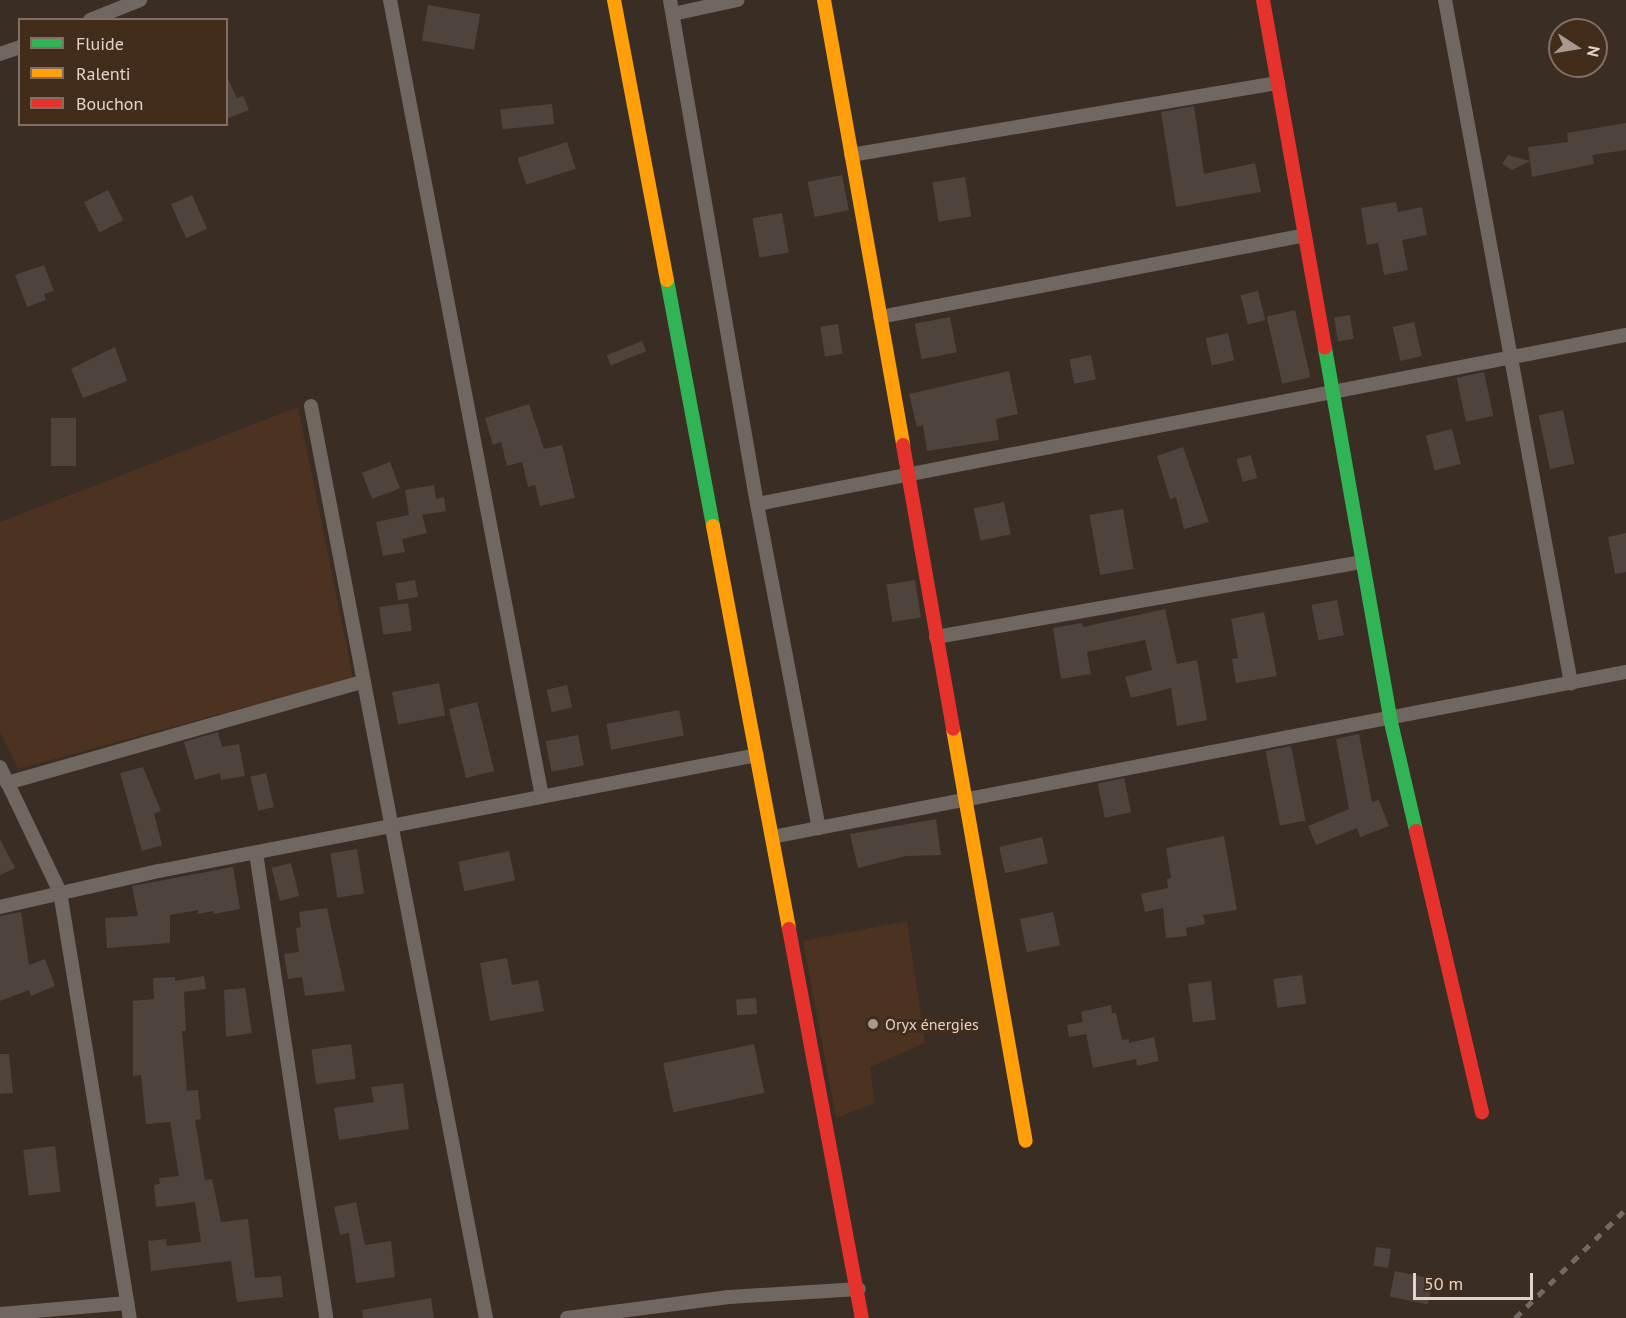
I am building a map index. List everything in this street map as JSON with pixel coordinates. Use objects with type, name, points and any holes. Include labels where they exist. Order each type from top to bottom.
[{"type":"street","points":[[95,18],[140,0]]},
{"type":"street","points":[[390,0],[542,797]]},
{"type":"street","points":[[614,0],[859,1289],[862,1318]]},
{"type":"street","points":[[737,0],[671,7],[757,504],[819,828]]},
{"type":"street","points":[[824,0],[1026,1141]]},
{"type":"street","points":[[1263,0],[1390,718],[1482,1112]]},
{"type":"street","points":[[1444,0],[1570,683]]},
{"type":"street","points":[[0,54],[18,48]]},
{"type":"street","points":[[851,155],[1278,83]]},
{"type":"street","points":[[880,317],[1304,235]]},
{"type":"street","points":[[757,504],[1626,336]]},
{"type":"street","points":[[311,406],[486,1318]]},
{"type":"street","points":[[936,637],[1362,562]]},
{"type":"street","points":[[772,837],[1626,672]]},
{"type":"street","points":[[7,783],[364,681]]},
{"type":"street","points":[[0,907],[60,892],[757,755]]},
{"type":"street","points":[[0,767],[60,892],[130,1318]]},
{"type":"street","points":[[256,853],[326,1318]]},
{"type":"street","points":[[567,1318],[729,1297],[859,1289]]},
{"type":"street","points":[[0,1314],[128,1303]]},
{"type":"shaded area","points":[[298,407],[353,678],[18,769],[0,732],[0,522]]},
{"type":"shaded area","points":[[907,921],[925,1043],[870,1067],[875,1103],[836,1118],[803,941]]},
{"type":"building","points":[[428,5],[480,14],[474,50],[422,40]]},
{"type":"building","points":[[228,79],[237,98],[243,96],[249,110],[228,118]]},
{"type":"building","points":[[552,104],[554,124],[502,129],[500,109]]},
{"type":"building","points":[[1194,106],[1204,174],[1255,163],[1261,192],[1176,207],[1161,112]]},
{"type":"building","points":[[1626,123],[1626,150],[1592,155],[1594,164],[1532,177],[1528,147],[1568,142],[1567,133]]},
{"type":"building","points":[[567,142],[576,169],[526,185],[518,158]]},
{"type":"building","points":[[1508,155],[1530,161],[1512,170],[1502,164]]},
{"type":"building","points":[[842,175],[849,210],[815,217],[808,182]]},
{"type":"building","points":[[965,177],[971,217],[939,222],[932,182]]},
{"type":"building","points":[[108,190],[123,220],[99,233],[84,202]]},
{"type":"building","points":[[192,195],[207,229],[186,238],[171,204]]},
{"type":"building","points":[[1396,202],[1398,212],[1422,207],[1427,235],[1402,240],[1408,270],[1384,275],[1378,243],[1367,245],[1361,208]]},
{"type":"building","points":[[782,213],[789,252],[759,258],[752,218]]},
{"type":"building","points":[[44,265],[54,291],[44,294],[46,300],[27,307],[15,275]]},
{"type":"building","points":[[1258,291],[1265,320],[1248,324],[1241,295]]},
{"type":"building","points":[[1295,310],[1311,377],[1282,384],[1267,317]]},
{"type":"building","points":[[1350,315],[1354,339],[1338,341],[1334,318]]},
{"type":"building","points":[[950,317],[957,352],[922,359],[915,324]]},
{"type":"building","points":[[1414,322],[1422,356],[1400,361],[1393,327]]},
{"type":"building","points":[[838,324],[843,354],[825,356],[820,327]]},
{"type":"building","points":[[1228,333],[1234,360],[1212,365],[1206,338]]},
{"type":"building","points":[[642,341],[646,351],[611,365],[607,355]]},
{"type":"building","points":[[115,347],[127,381],[83,398],[71,369]]},
{"type":"building","points":[[1091,355],[1096,380],[1074,384],[1069,359]]},
{"type":"building","points":[[1009,371],[1018,414],[996,419],[999,440],[927,451],[923,425],[917,427],[909,394]]},
{"type":"building","points":[[1484,372],[1493,416],[1466,422],[1457,378]]},
{"type":"building","points":[[529,404],[544,449],[562,445],[575,498],[540,506],[535,485],[528,487],[522,462],[507,466],[501,442],[493,445],[485,418]]},
{"type":"building","points":[[1563,410],[1574,464],[1550,469],[1539,415]]},
{"type":"building","points":[[51,418],[76,418],[76,466],[51,466]]},
{"type":"building","points":[[1452,429],[1461,464],[1435,470],[1426,436]]},
{"type":"building","points":[[1183,447],[1209,522],[1184,529],[1176,497],[1170,499],[1157,456]]},
{"type":"building","points":[[1251,455],[1257,478],[1243,482],[1237,459]]},
{"type":"building","points":[[390,462],[400,488],[372,499],[362,473]]},
{"type":"building","points":[[434,485],[436,499],[444,497],[446,511],[422,515],[427,533],[402,539],[405,552],[383,556],[376,522],[409,515],[405,490]]},
{"type":"building","points":[[1004,502],[1011,534],[981,541],[974,508]]},
{"type":"building","points":[[1123,509],[1134,569],[1100,575],[1090,515]]},
{"type":"building","points":[[1626,533],[1626,572],[1615,574],[1608,537]]},
{"type":"building","points":[[415,580],[418,597],[398,600],[395,583]]},
{"type":"building","points":[[915,580],[921,618],[892,622],[886,585]]},
{"type":"building","points":[[1337,600],[1344,635],[1318,640],[1311,605]]},
{"type":"building","points":[[408,603],[412,631],[383,635],[379,607]]},
{"type":"building","points":[[1165,609],[1177,664],[1197,660],[1207,720],[1177,726],[1171,688],[1131,698],[1125,677],[1152,670],[1145,640],[1087,652],[1091,674],[1061,679],[1053,628],[1082,623],[1083,627]]},
{"type":"building","points":[[1264,612],[1277,676],[1236,683],[1232,659],[1238,658],[1231,619]]},
{"type":"building","points":[[439,683],[445,715],[398,725],[392,692]]},
{"type":"building","points":[[567,685],[572,707],[552,712],[547,690]]},
{"type":"building","points":[[477,702],[494,771],[466,778],[449,709]]},
{"type":"building","points":[[679,710],[684,736],[611,750],[606,724]]},
{"type":"building","points":[[218,732],[222,747],[239,744],[245,776],[221,780],[220,773],[195,780],[184,742]]},
{"type":"building","points":[[1359,734],[1372,802],[1379,800],[1389,826],[1360,837],[1357,828],[1316,845],[1308,826],[1349,809],[1336,739]]},
{"type":"building","points":[[578,735],[584,765],[552,772],[546,741]]},
{"type":"building","points":[[1291,746],[1306,821],[1280,826],[1265,751]]},
{"type":"building","points":[[143,767],[161,811],[154,814],[162,845],[142,851],[120,773]]},
{"type":"building","points":[[266,773],[274,807],[258,811],[250,777]]},
{"type":"building","points":[[1124,778],[1131,812],[1105,818],[1098,784]]},
{"type":"building","points":[[936,819],[941,855],[906,856],[858,868],[850,834]]},
{"type":"building","points":[[1224,836],[1237,910],[1203,915],[1205,924],[1186,928],[1187,936],[1166,938],[1163,908],[1145,912],[1141,894],[1168,888],[1167,879],[1171,878],[1166,848]]},
{"type":"building","points":[[1042,837],[1048,863],[1005,873],[999,847]]},
{"type":"building","points":[[0,839],[15,868],[0,875]]},
{"type":"building","points":[[357,849],[364,893],[337,898],[330,853]]},
{"type":"building","points":[[509,851],[515,880],[464,891],[458,862]]},
{"type":"building","points":[[291,863],[299,896],[280,901],[272,868]]},
{"type":"building","points":[[233,867],[240,909],[214,914],[213,911],[198,914],[198,910],[170,915],[170,943],[107,948],[105,918],[138,916],[132,886]]},
{"type":"building","points":[[327,908],[345,991],[305,996],[302,977],[288,979],[284,954],[299,952],[296,928],[301,927],[299,912]]},
{"type":"building","points":[[21,912],[29,965],[45,959],[55,986],[31,996],[29,990],[0,1001],[0,916]]},
{"type":"building","points":[[1053,912],[1060,945],[1027,952],[1020,919]]},
{"type":"building","points":[[507,958],[512,985],[538,980],[544,1011],[490,1021],[480,963]]},
{"type":"building","points":[[1302,975],[1306,1004],[1277,1008],[1273,979]]},
{"type":"building","points":[[204,976],[206,989],[184,992],[186,1031],[182,1031],[187,1091],[198,1090],[201,1119],[195,1120],[205,1180],[212,1179],[221,1222],[248,1219],[255,1278],[281,1276],[283,1297],[237,1302],[231,1261],[151,1271],[148,1241],[166,1239],[167,1246],[201,1242],[195,1202],[156,1207],[154,1185],[160,1184],[159,1178],[179,1176],[170,1122],[146,1124],[141,1075],[133,1076],[133,1001],[154,999],[153,978],[175,977],[175,981]]},
{"type":"building","points":[[1211,981],[1216,1020],[1193,1023],[1188,984]]},
{"type":"building","points":[[245,988],[252,1033],[226,1037],[224,990]]},
{"type":"building","points":[[756,998],[757,1014],[737,1015],[736,999]]},
{"type":"building","points":[[1111,1005],[1112,1013],[1116,1013],[1122,1040],[1129,1039],[1129,1043],[1154,1037],[1159,1061],[1137,1066],[1136,1059],[1093,1068],[1086,1034],[1069,1037],[1067,1025],[1083,1022],[1081,1012]]},
{"type":"building","points":[[351,1044],[356,1079],[316,1084],[311,1050]]},
{"type":"building","points":[[754,1044],[764,1093],[673,1112],[663,1063]]},
{"type":"building","points":[[0,1054],[9,1054],[13,1093],[0,1094]]},
{"type":"building","points":[[403,1083],[409,1129],[339,1140],[334,1108],[374,1102],[371,1087]]},
{"type":"building","points":[[55,1146],[61,1192],[29,1196],[23,1150]]},
{"type":"building","points":[[356,1202],[365,1245],[391,1241],[395,1277],[356,1283],[349,1233],[340,1235],[334,1207]]},
{"type":"building","points":[[1376,1247],[1391,1249],[1388,1268],[1373,1266]]},
{"type":"building","points":[[1395,1271],[1433,1279],[1428,1305],[1390,1296]]},
{"type":"building","points":[[431,1298],[434,1318],[363,1318],[362,1310]]},
{"type":"railway","points":[[1515,1318],[1626,1209]]},
{"type":"traffic: fast","points":[[667,280],[713,526]]},
{"type":"traffic: fast","points":[[1325,348],[1390,718],[1416,831]]},
{"type":"traffic: slow","points":[[614,0],[667,280]]},
{"type":"traffic: slow","points":[[824,0],[903,445]]},
{"type":"traffic: slow","points":[[713,526],[789,929]]},
{"type":"traffic: slow","points":[[953,729],[1026,1141]]},
{"type":"traffic: jam","points":[[1263,0],[1325,348]]},
{"type":"traffic: jam","points":[[903,445],[953,729]]},
{"type":"traffic: jam","points":[[1416,831],[1482,1112]]},
{"type":"traffic: jam","points":[[789,929],[862,1318]]},
{"type":"place","name":"Oryx énergies","points":[[873,1024]]}]
